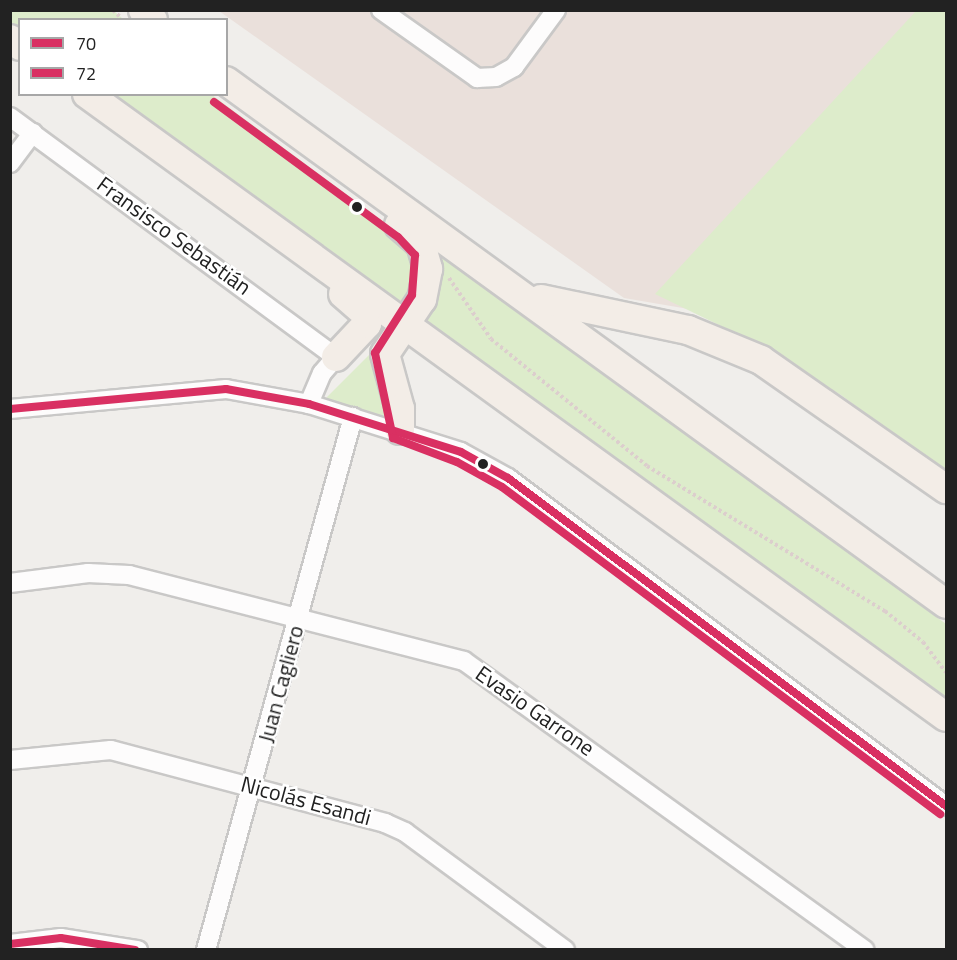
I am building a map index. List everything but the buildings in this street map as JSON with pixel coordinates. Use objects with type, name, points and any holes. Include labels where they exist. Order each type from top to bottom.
[{"type":"main road","points":[[228,82],[946,604]]},
{"type":"main road","points":[[90,96],[294,244],[420,350],[503,412],[530,416],[946,717]]},
{"type":"main road","points":[[223,96],[405,229],[421,244],[427,259],[426,288],[385,354],[400,410],[400,430]]},
{"type":"main road","points":[[294,244],[311,270],[365,313],[364,329],[336,357]]},
{"type":"main road","points":[[516,290],[574,309],[688,330],[761,360],[946,489]]},
{"type":"street","points":[[381,10],[477,78],[496,77],[514,67],[556,10]]},
{"type":"street","name":"Fransisco Sebastián","points":[[10,117],[336,357]]},
{"type":"street","points":[[10,164],[33,133]]},
{"type":"street","points":[[309,404],[322,373],[336,357]]},
{"type":"street","points":[[10,410],[202,389],[264,394],[309,404],[400,430],[461,452],[508,478],[946,806]]},
{"type":"street","name":"Juan Cagliero","points":[[206,950],[353,417]]},
{"type":"street","name":"Evasio Garrone","points":[[10,583],[110,573],[299,618],[464,661],[865,950]]},
{"type":"street","name":"Nicolás Esandi","points":[[10,759],[111,750],[253,786],[405,832],[565,950]]},
{"type":"street","points":[[10,944],[61,938],[138,950]]},
{"type":"path","points":[[427,259],[457,285],[491,339],[647,466],[885,611],[923,642],[946,672]]},
{"type":"shaded area","points":[[219,11],[946,11],[763,329],[706,312],[624,298]]},
{"type":"green space","points":[[11,11],[114,11],[122,18],[18,18],[18,32],[11,27]]},
{"type":"green space","points":[[916,11],[946,11],[946,473],[841,395],[754,342],[655,294]]},
{"type":"green space","points":[[105,96],[213,96],[396,231],[417,267],[404,309]]},
{"type":"green space","points":[[437,249],[946,624],[946,705],[425,322],[440,280]]},
{"type":"green space","points":[[372,352],[390,417],[323,401]]},
{"type":"transit line","name":"72","points":[[214,102],[398,237],[415,255],[412,295],[375,353],[393,438],[457,462],[502,487],[940,814]]},
{"type":"transit line","name":"70","points":[[10,409],[226,389],[309,404],[461,452],[508,478],[946,806]]},
{"type":"transit line","name":"70","points":[[10,944],[61,938],[135,950]]}]
